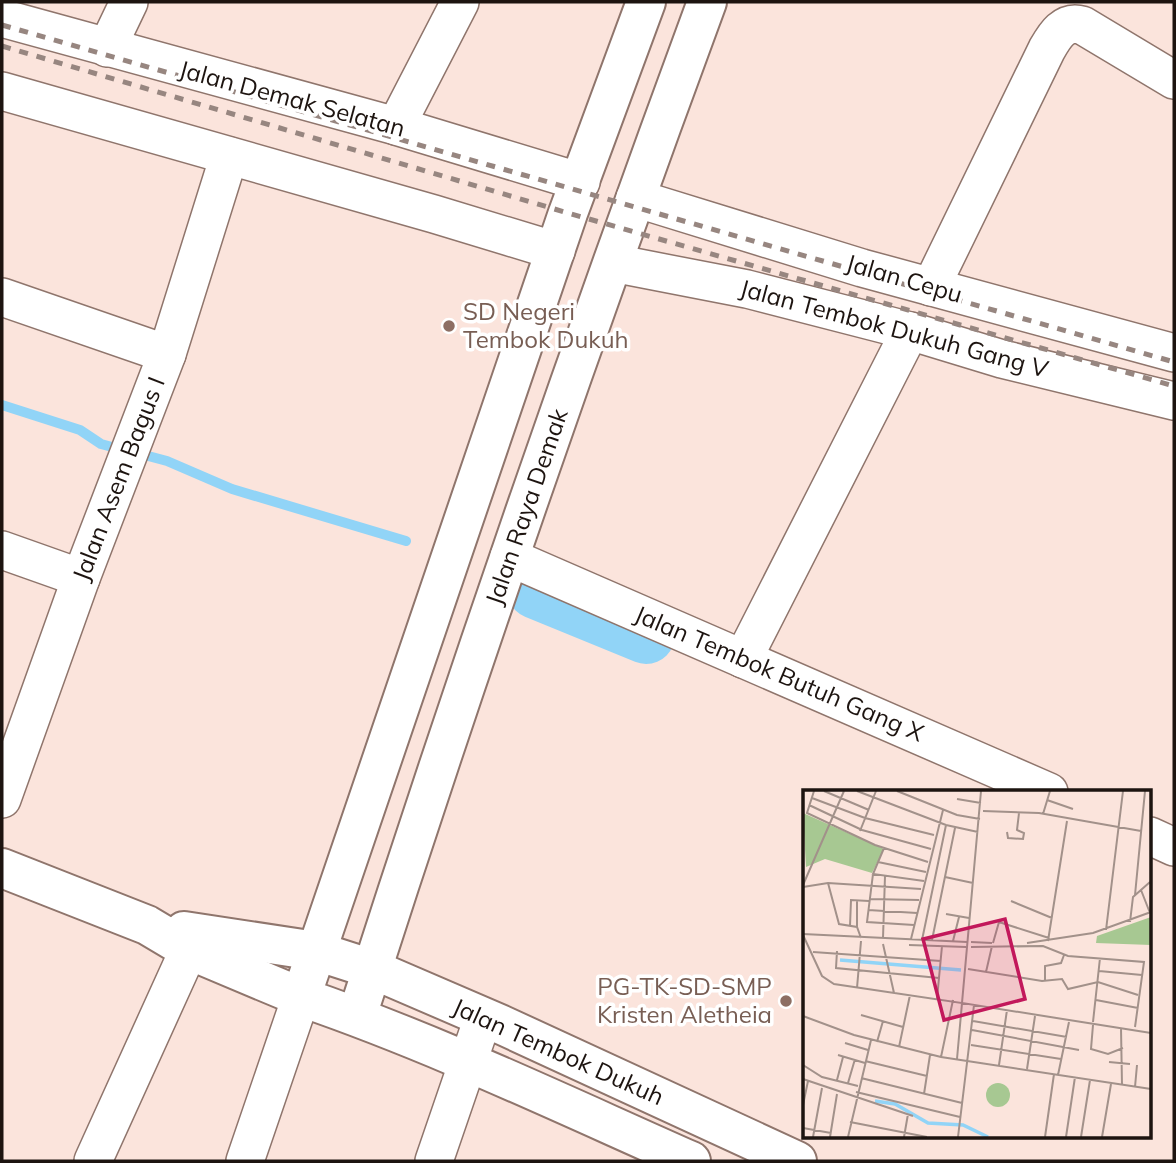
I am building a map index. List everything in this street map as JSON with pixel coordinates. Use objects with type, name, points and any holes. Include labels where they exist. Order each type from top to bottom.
[{"type":"main road","points":[[301,998],[556,251],[646,2]]},
{"type":"main road","name":"Jalan Raya Demak","points":[[357,1016],[397,887],[509,557],[706,2]]},
{"type":"main road","points":[[2,868],[193,942]]},
{"type":"main road","name":"Jalan Tembok Dukuh","points":[[193,942],[316,951],[372,969],[797,1161]]},
{"type":"main road","name":"Jalan Tembok Dukuh","points":[[193,942],[301,998],[357,1016],[469,1062],[691,1161]]},
{"type":"street","points":[[107,48],[130,2]]},
{"type":"street","points":[[396,127],[460,2]]},
{"type":"street","name":"Jalan Demak Selatan","points":[[2,18],[396,127],[580,182]]},
{"type":"street","points":[[931,286],[1051,43],[1066,26],[1076,23],[1083,25],[1174,80]]},
{"type":"street","points":[[2,91],[556,251]]},
{"type":"street","name":"Jalan Asem Bagus I","points":[[2,799],[80,578],[167,354],[229,156]]},
{"type":"street","name":"Jalan Cepu","points":[[635,198],[931,286],[1174,353]]},
{"type":"street","name":"Jalan Tembok Dukuh Gang V","points":[[613,263],[747,289],[910,331],[1002,359],[1174,401]]},
{"type":"street","points":[[2,297],[167,354]]},
{"type":"street","points":[[743,659],[910,331]]},
{"type":"street","points":[[2,550],[80,578]]},
{"type":"street","name":"Jalan Tembok Butuh Gang X","points":[[509,557],[1044,790]]},
{"type":"street","points":[[1152,837],[1174,847]]},
{"type":"street","points":[[93,1161],[193,942]]},
{"type":"street","points":[[245,1161],[301,998]]},
{"type":"street","points":[[434,1161],[484,1018]]},
{"type":"waterway","points":[[2,405],[80,430],[101,444],[123,450]]},
{"type":"waterway","points":[[137,453],[167,461],[232,489],[406,541]]},
{"type":"waterway","points":[[536,590],[646,635]]},
{"type":"railway","points":[[2,25],[1174,362]]},
{"type":"railway","points":[[2,46],[568,213],[1174,386]]},
{"type":"place","name":"SD Negeri Tembok Dukuh","points":[[449,326]]},
{"type":"place","name":"PG-TK-SD-SMP Kristen Aletheia","points":[[786,1001]]}]
